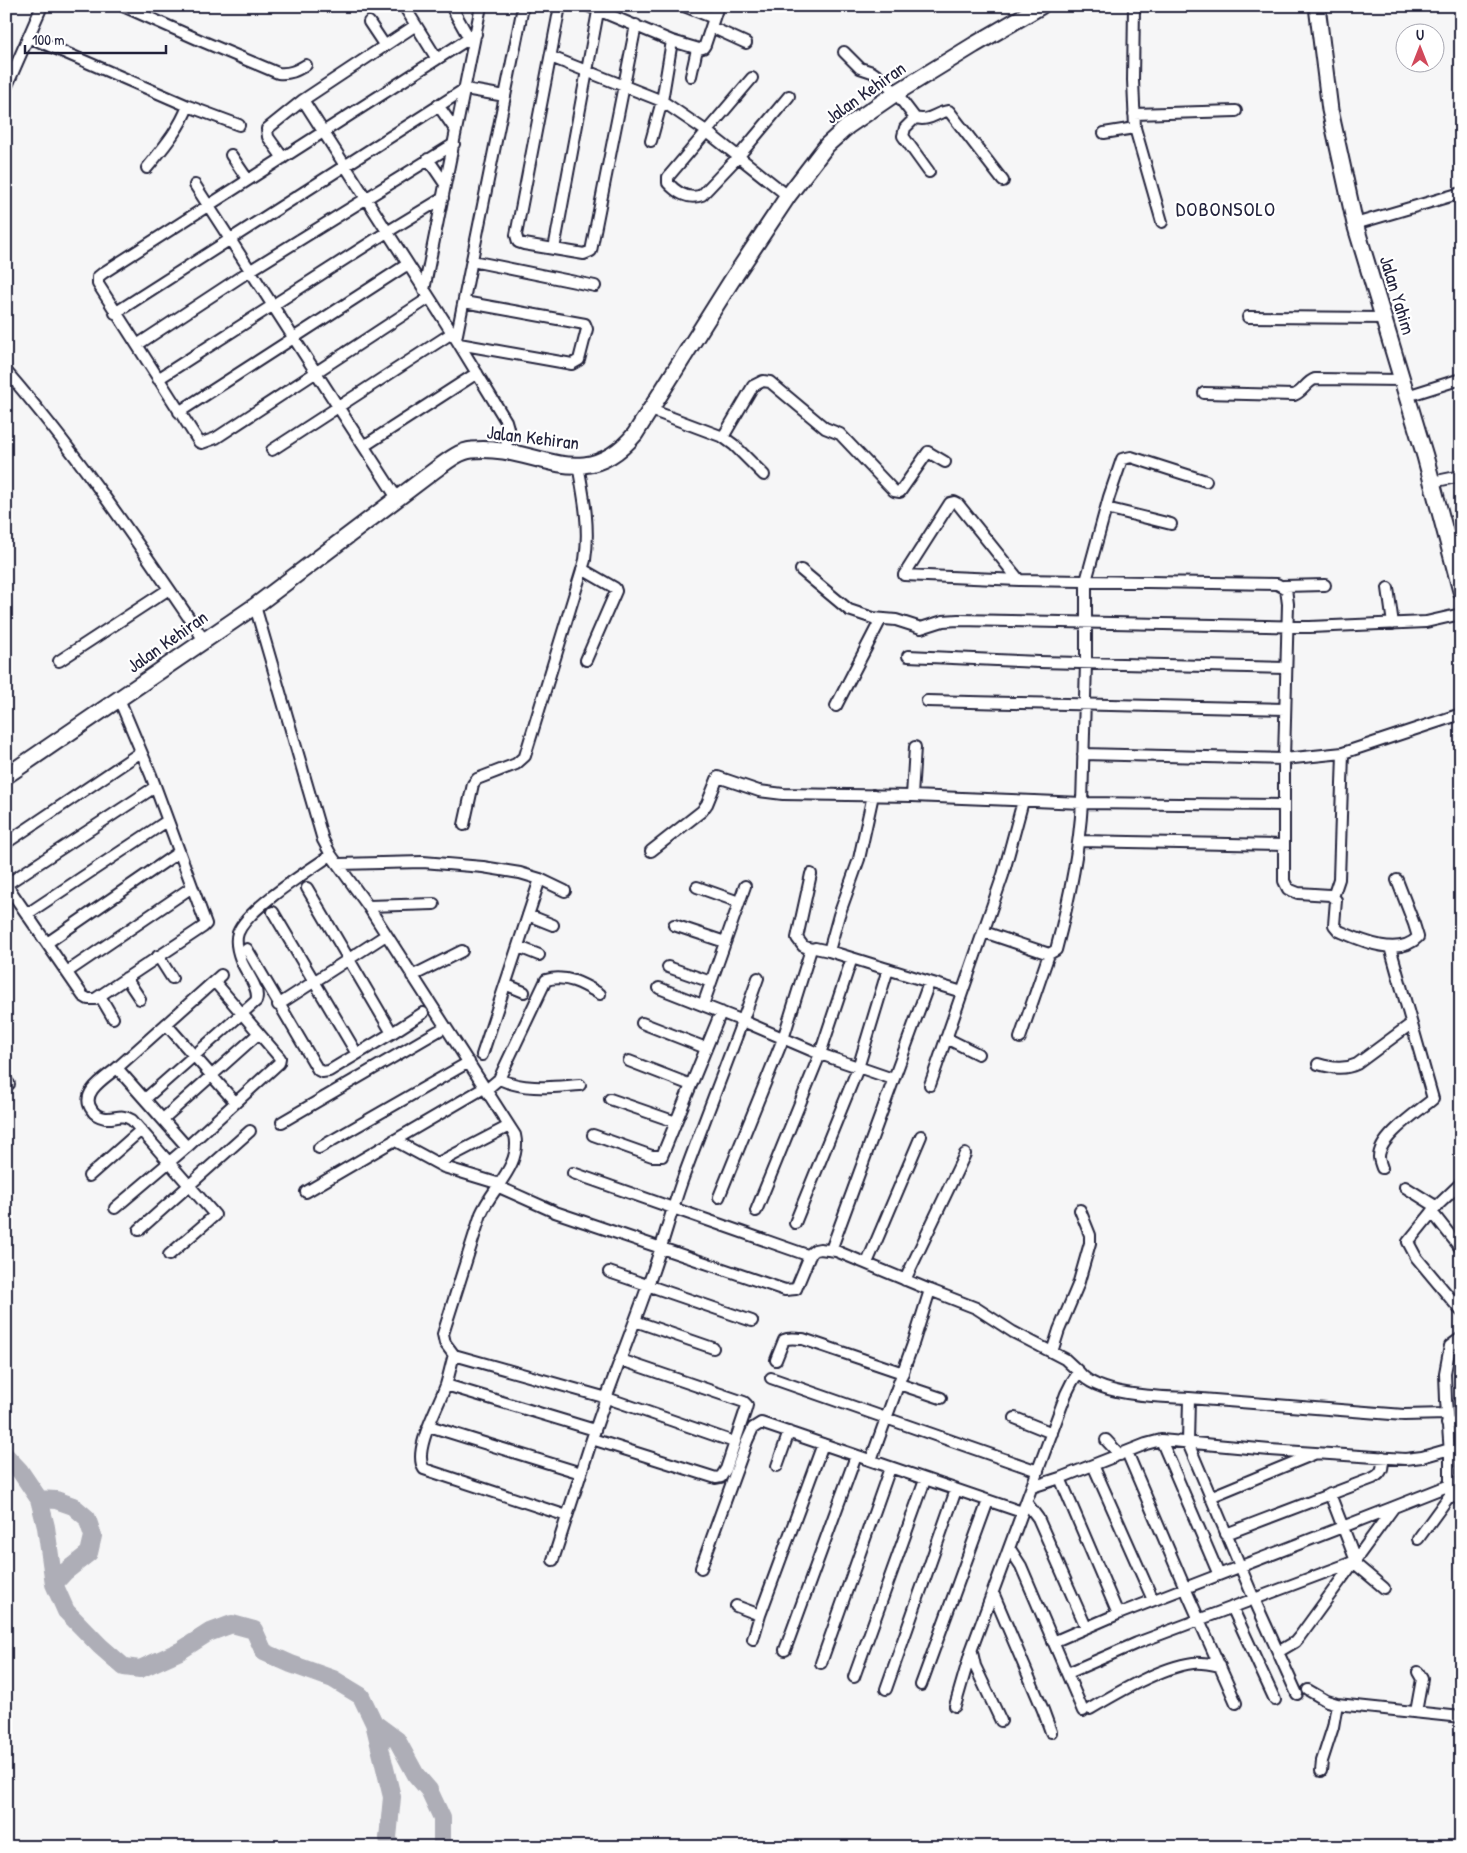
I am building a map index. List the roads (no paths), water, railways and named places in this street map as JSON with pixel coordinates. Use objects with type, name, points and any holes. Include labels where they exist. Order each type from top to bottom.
[{"type":"street","points":[[6,88],[42,6]]},
{"type":"street","points":[[123,6],[278,72],[286,74],[295,72],[306,65]]},
{"type":"street","points":[[404,6],[437,59]]},
{"type":"street","points":[[451,6],[472,36]]},
{"type":"street","points":[[472,36],[98,277],[101,291],[199,442],[206,443],[316,371],[427,294],[443,198],[465,89],[472,36],[481,6]]},
{"type":"street","points":[[560,6],[516,240],[524,244],[584,254],[591,251],[636,25]]},
{"type":"street","points":[[684,6],[746,43]]},
{"type":"street","points":[[554,249],[587,70],[595,7],[672,41],[696,49],[703,48],[718,6]]},
{"type":"street","name":"Jalan Kehiran","points":[[6,776],[255,606],[454,457],[471,450],[506,451],[554,464],[578,465],[605,459],[618,452],[635,434],[732,280],[788,196],[826,145],[863,114],[974,45],[1042,6]]},
{"type":"street","points":[[1134,6],[1135,128],[1162,222]]},
{"type":"street","name":"Jalan Yahim","points":[[1317,6],[1330,110],[1355,224],[1432,482],[1461,591]]},
{"type":"street","points":[[456,339],[523,7]]},
{"type":"street","points":[[369,22],[385,46]]},
{"type":"street","points":[[283,158],[268,137],[266,129],[303,100],[416,25]]},
{"type":"street","points":[[29,37],[188,106],[239,125]]},
{"type":"street","points":[[650,141],[662,101],[672,41]]},
{"type":"street","points":[[691,76],[696,49]]},
{"type":"street","points":[[844,52],[860,68],[875,74],[896,93],[915,118],[928,119],[949,111],[1003,181]]},
{"type":"street","points":[[551,57],[662,101],[706,131],[788,196]]},
{"type":"street","points":[[752,78],[668,177],[668,183],[676,191],[684,195],[696,197],[702,195],[790,96]]},
{"type":"street","points":[[115,313],[465,89],[505,96]]},
{"type":"street","points":[[303,100],[506,420],[508,428],[506,451]]},
{"type":"street","points":[[438,105],[456,131]]},
{"type":"street","points":[[147,168],[174,135],[182,122],[188,106]]},
{"type":"street","points":[[1134,114],[1236,111]]},
{"type":"street","points":[[915,118],[905,128],[903,136],[929,172]]},
{"type":"street","points":[[1104,134],[1135,128]]},
{"type":"street","points":[[136,345],[251,270],[454,144]]},
{"type":"street","points":[[231,154],[248,180]]},
{"type":"street","points":[[428,159],[446,184]]},
{"type":"street","points":[[194,185],[398,498]]},
{"type":"street","points":[[1355,224],[1461,193]]},
{"type":"street","points":[[158,379],[272,304],[443,198]]},
{"type":"street","points":[[472,261],[595,286]]},
{"type":"street","points":[[180,412],[408,264]]},
{"type":"street","points":[[272,450],[338,406],[456,339],[572,364],[579,360],[587,329],[585,324],[464,302]]},
{"type":"street","points":[[1248,316],[1384,318]]},
{"type":"street","points":[[6,371],[104,496],[204,640]]},
{"type":"street","points":[[364,446],[477,373]]},
{"type":"street","points":[[1204,393],[1294,395],[1299,393],[1307,383],[1315,379],[1402,380]]},
{"type":"street","points":[[1407,396],[1461,379]]},
{"type":"street","points":[[723,437],[753,386],[763,381],[770,382],[825,428],[840,434],[894,492],[900,492],[928,452],[931,452],[945,462]]},
{"type":"street","points":[[651,410],[723,437],[734,445],[764,475]]},
{"type":"street","points":[[1020,1038],[1049,954],[1056,950],[1067,908],[1080,841],[1086,663],[1086,581],[1122,459],[1131,457],[1206,481]]},
{"type":"street","points":[[464,824],[473,784],[477,779],[516,764],[525,756],[588,544],[578,465]]},
{"type":"street","points":[[1432,482],[1461,476]]},
{"type":"street","points":[[1019,580],[958,504],[954,502],[950,503],[904,575],[1019,580],[1277,584],[1283,586],[1325,585]]},
{"type":"street","points":[[1106,508],[1172,524]]},
{"type":"street","points":[[582,569],[615,588],[616,591],[586,660]]},
{"type":"street","points":[[801,570],[849,610],[873,618],[896,620],[921,628],[944,621],[958,620],[1344,627],[1426,622],[1461,614]]},
{"type":"street","points":[[1283,586],[1286,589],[1288,604],[1284,709],[1284,881],[1288,889],[1294,892],[1322,893],[1333,897]]},
{"type":"street","points":[[1388,588],[1393,624]]},
{"type":"street","points":[[59,661],[169,589]]},
{"type":"street","points":[[255,606],[319,826],[331,855],[368,906],[515,1135],[517,1144],[514,1157],[499,1186],[487,1200],[481,1214],[443,1334],[445,1343],[454,1355],[607,1398],[734,1442]]},
{"type":"street","points":[[836,706],[881,619]]},
{"type":"street","points":[[908,656],[1286,668]]},
{"type":"street","points":[[119,699],[155,787],[206,924],[100,996],[88,1000],[83,996],[6,884],[155,787]]},
{"type":"street","points":[[927,701],[1284,709]]},
{"type":"street","points":[[1083,754],[1284,759],[1343,753],[1461,714]]},
{"type":"street","points":[[912,796],[915,747]]},
{"type":"street","points":[[6,843],[141,752]]},
{"type":"street","points":[[1343,753],[1339,879],[1333,897],[1336,906],[1334,925],[1339,931],[1390,947],[1406,945],[1418,937],[1396,880]]},
{"type":"street","points":[[651,851],[702,811],[707,804],[718,777],[772,794],[912,796],[1023,802],[1284,805]]},
{"type":"street","points":[[829,951],[839,915],[859,859],[873,795]]},
{"type":"street","points":[[930,1085],[1006,866],[1023,802]]},
{"type":"street","points":[[27,914],[167,821]]},
{"type":"street","points":[[1080,841],[1284,845]]},
{"type":"street","points":[[47,944],[179,852]]},
{"type":"street","points":[[145,1099],[194,1054],[256,1002],[257,994],[241,960],[236,941],[238,932],[257,910],[331,855]]},
{"type":"street","points":[[339,864],[404,862],[450,864],[510,872],[540,879],[565,891]]},
{"type":"street","points":[[810,874],[797,938],[803,946],[829,951],[962,992]]},
{"type":"street","points":[[482,1055],[507,984],[540,879]]},
{"type":"street","points":[[703,1005],[745,886]]},
{"type":"street","points":[[67,972],[192,887]]},
{"type":"street","points":[[696,887],[739,902]]},
{"type":"street","points":[[306,888],[392,1033]]},
{"type":"street","points":[[368,906],[434,904]]},
{"type":"street","points":[[273,912],[357,1054]]},
{"type":"street","points":[[528,915],[553,925]]},
{"type":"street","points":[[674,925],[725,942]]},
{"type":"street","points":[[984,932],[1049,954]]},
{"type":"street","points":[[278,1005],[386,935]]},
{"type":"street","points":[[519,947],[539,955]]},
{"type":"street","points":[[1382,1168],[1379,1157],[1381,1148],[1386,1140],[1433,1099],[1390,947]]},
{"type":"street","points":[[247,949],[278,1005],[318,1070],[322,1072],[329,1071],[423,1013]]},
{"type":"street","points":[[719,1197],[783,1039],[811,949]]},
{"type":"street","points":[[412,976],[462,951]]},
{"type":"street","points":[[158,956],[172,978]]},
{"type":"street","points":[[756,1211],[820,1054],[852,958]]},
{"type":"street","points":[[668,967],[711,982]]},
{"type":"street","points":[[795,1223],[858,1068],[888,969]]},
{"type":"street","points":[[306,1192],[485,1089],[499,1079],[546,980],[555,977],[579,982],[600,994]]},
{"type":"street","points":[[126,978],[140,998]]},
{"type":"street","points":[[115,1208],[170,1162],[279,1063],[280,1058],[241,1014],[217,978],[92,1090],[88,1096],[88,1104],[92,1112],[105,1118],[124,1116],[132,1120],[170,1162],[215,1215],[169,1254]]},
{"type":"street","points":[[553,1560],[594,1434],[662,1247],[682,1183],[758,978]]},
{"type":"street","points":[[831,1250],[929,983]]},
{"type":"street","points":[[507,984],[524,992]]},
{"type":"street","points":[[659,988],[820,1054],[893,1079]]},
{"type":"street","points":[[100,996],[114,1018]]},
{"type":"street","points":[[593,1135],[656,1156],[662,1156],[721,1012]]},
{"type":"street","points":[[642,1023],[706,1048]]},
{"type":"street","points":[[166,1024],[236,1102]]},
{"type":"street","points":[[1318,1064],[1332,1068],[1350,1068],[1411,1024]]},
{"type":"street","points":[[282,1122],[446,1027]]},
{"type":"street","points":[[163,1119],[258,1034]]},
{"type":"street","points":[[946,1038],[978,1054]]},
{"type":"street","points":[[629,1061],[691,1085]]},
{"type":"street","points":[[319,1148],[469,1062]]},
{"type":"street","points":[[117,1068],[187,1146]]},
{"type":"street","points":[[499,1079],[523,1087],[548,1088],[580,1085]]},
{"type":"street","points":[[610,1099],[676,1122]]},
{"type":"street","points":[[438,1164],[509,1126]]},
{"type":"street","points":[[89,1176],[141,1130]]},
{"type":"street","points":[[139,1230],[250,1131]]},
{"type":"street","points":[[867,1264],[921,1136]]},
{"type":"street","points":[[394,1140],[444,1167],[499,1186],[555,1212],[785,1290],[796,1289],[810,1256],[815,1250],[831,1250],[976,1308],[1013,1332],[1065,1359],[1088,1382],[1107,1388],[1154,1397],[1189,1398],[1404,1415],[1461,1422]]},
{"type":"street","points":[[905,1280],[965,1154]]},
{"type":"street","points":[[573,1174],[810,1256]]},
{"type":"street","points":[[1461,1183],[1409,1239],[1409,1245],[1416,1257],[1461,1311]]},
{"type":"street","points":[[1405,1187],[1435,1210],[1461,1249]]},
{"type":"street","points":[[1052,1352],[1081,1276],[1090,1243],[1090,1235],[1080,1210]]},
{"type":"street","points":[[609,1272],[752,1321]]},
{"type":"street","points":[[871,1460],[903,1373],[930,1290]]},
{"type":"street","points":[[635,1321],[713,1348]]},
{"type":"street","points":[[776,1360],[784,1340],[788,1338],[803,1339],[903,1373]]},
{"type":"street","points":[[1418,1539],[1450,1490],[1454,1452],[1447,1419],[1446,1373],[1450,1346],[1461,1338]]},
{"type":"street","points":[[454,1355],[446,1385],[422,1448],[420,1464],[424,1469],[567,1516]]},
{"type":"street","points":[[446,1385],[594,1434],[716,1478],[722,1477],[747,1405],[744,1402],[621,1360]]},
{"type":"street","points":[[955,1706],[971,1651],[994,1595],[1022,1512],[1072,1382],[1079,1372]]},
{"type":"street","points":[[770,1378],[1038,1471]]},
{"type":"street","points":[[899,1384],[941,1398]]},
{"type":"street","points":[[1189,1398],[1188,1443],[1240,1567],[1297,1694]]},
{"type":"street","points":[[1015,1418],[1052,1433]]},
{"type":"street","points":[[701,1568],[753,1428],[761,1423],[1022,1512]]},
{"type":"street","points":[[429,1426],[581,1474]]},
{"type":"street","points":[[777,1466],[789,1432]]},
{"type":"street","points":[[1106,1440],[1124,1454],[1236,1703]]},
{"type":"street","points":[[1032,1487],[1160,1440],[1405,1458],[1454,1452]]},
{"type":"street","points":[[1160,1440],[1219,1575]]},
{"type":"street","points":[[753,1639],[760,1615],[823,1444]]},
{"type":"street","points":[[1210,1497],[1318,1453]]},
{"type":"street","points":[[785,1650],[856,1456]]},
{"type":"street","points":[[1226,1534],[1378,1475],[1383,1468],[1383,1457]]},
{"type":"street","points":[[1093,1465],[1152,1600]]},
{"type":"street","points":[[821,1663],[890,1468]]},
{"type":"street","points":[[1060,1478],[1118,1614]]},
{"type":"street","points":[[854,1677],[926,1480]]},
{"type":"street","points":[[886,1689],[956,1490]]},
{"type":"street","points":[[1450,1490],[1461,1500]]},
{"type":"street","points":[[1053,1642],[1152,1600],[1394,1507],[1450,1490]]},
{"type":"street","points":[[1330,1494],[1354,1562],[1384,1588]]},
{"type":"street","points":[[921,1685],[988,1501]]},
{"type":"street","points":[[1026,1502],[1038,1518],[1086,1627]]},
{"type":"street","points":[[1278,1652],[1295,1642],[1394,1507]]},
{"type":"street","points":[[1010,1549],[1021,1566],[1053,1642],[1086,1710],[1180,1666],[1194,1663],[1220,1666]]},
{"type":"street","points":[[1068,1673],[1137,1643],[1354,1562]]},
{"type":"street","points":[[994,1595],[1051,1732]]},
{"type":"street","points":[[736,1606],[760,1615]]},
{"type":"street","points":[[1232,1607],[1276,1700]]},
{"type":"street","points":[[971,1651],[1001,1721]]},
{"type":"street","points":[[1416,1712],[1422,1679],[1418,1672]]},
{"type":"street","points":[[1308,1690],[1321,1698],[1337,1704],[1461,1717]]},
{"type":"street","points":[[1321,1771],[1337,1704]]},
{"type":"waterway","points":[[6,1456],[20,1471],[39,1499],[46,1527],[54,1584],[66,1611],[100,1646],[124,1667],[140,1669],[180,1651],[208,1633],[232,1624],[254,1630],[264,1652],[333,1679],[361,1696],[374,1723],[392,1797],[388,1838],[390,1847]]},
{"type":"waterway","points":[[39,1499],[56,1500],[73,1506],[87,1518],[93,1536],[89,1553],[65,1572],[54,1584]]},
{"type":"waterway","points":[[374,1723],[397,1740],[416,1775],[429,1790],[442,1818],[442,1847]]},
{"type":"district","name":"DOBONSOLO","points":[[1226,209]]}]
